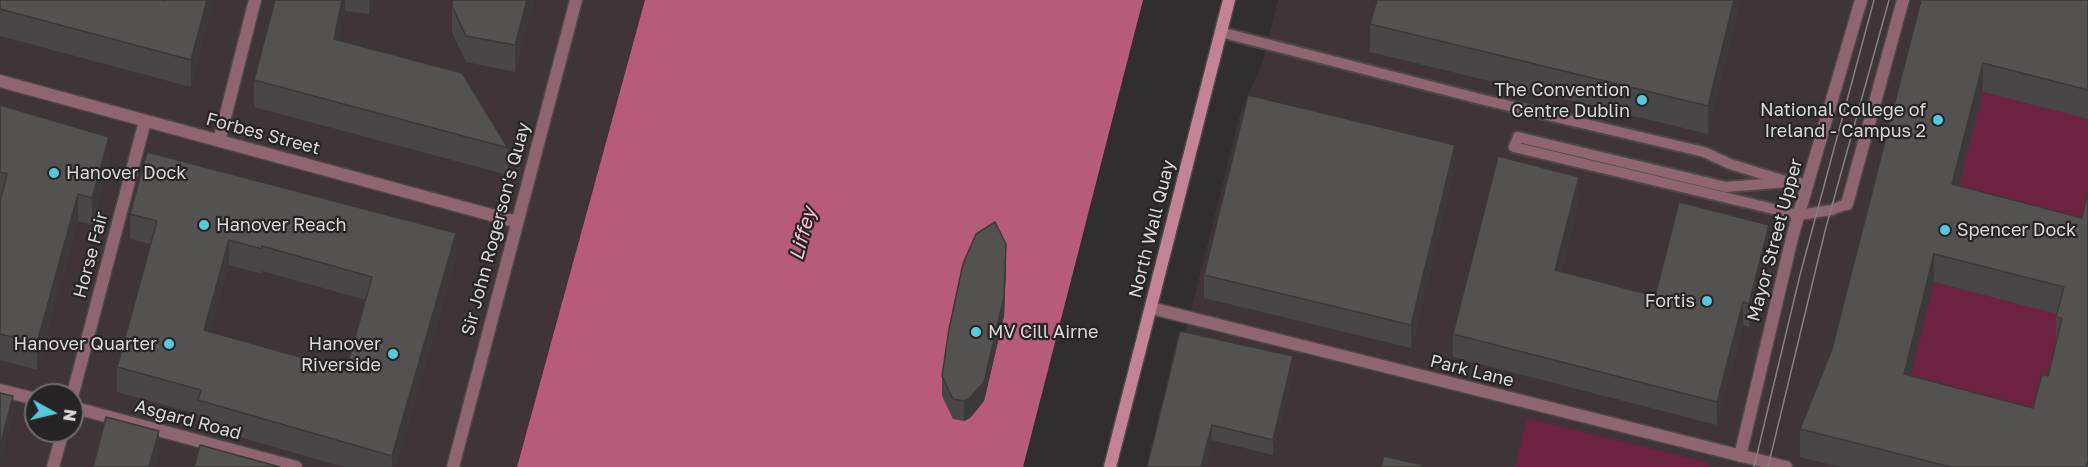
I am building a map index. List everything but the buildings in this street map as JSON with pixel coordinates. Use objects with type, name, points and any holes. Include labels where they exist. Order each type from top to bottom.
[{"type":"main road","name":"North Wall Quay","points":[[1110,467],[1229,0]]},
{"type":"street","points":[[219,141],[255,0]]},
{"type":"street","name":"Sir John Rogerson's Quay","points":[[453,467],[576,0]]},
{"type":"street","name":"Mayor Street Upper","points":[[1740,456],[1799,215],[1861,0]]},
{"type":"street","points":[[1846,204],[1904,0]]},
{"type":"street","name":"Forbes Street","points":[[0,81],[517,222]]},
{"type":"street","name":"Horse Fair","points":[[76,383],[145,121]]},
{"type":"street","name":"Park Lane","points":[[1150,308],[1740,456],[1762,464],[1786,467]]},
{"type":"street","points":[[0,390],[24,396]]},
{"type":"street","name":"Asgard Road","points":[[84,410],[296,467]]},
{"type":"street","points":[[53,467],[60,443]]},
{"type":"lane","points":[[1220,32],[1484,100],[1704,152],[1730,164],[1788,182]]},
{"type":"lane","points":[[1808,184],[1788,182],[1726,187],[1518,136],[1514,147],[1799,215],[1831,210],[1846,204]]},
{"type":"shaded area","points":[[0,0],[645,0],[517,467],[0,467]]},
{"type":"shaded area","points":[[1278,0],[2088,0],[2088,467],[1152,467],[1241,111],[1263,61]]},
{"type":"shaded area","points":[[1983,92],[2088,119],[2088,221],[1952,213]]},
{"type":"shaded area","points":[[1934,282],[2082,320],[2036,424],[1904,403]]},
{"type":"shaded area","points":[[1527,418],[1709,463],[1708,467],[1515,467]]},
{"type":"water","name":"Liffey","points":[[645,0],[1143,0],[1023,467],[517,467]]},
{"type":"tram line","points":[[1754,467],[1800,275],[1874,0]]},
{"type":"tram line","points":[[1768,467],[1825,231],[1889,0]]},
{"type":"place","name":"The Convention Centre Dublin","points":[[1642,100]]},
{"type":"place","name":"National College of Ireland - Campus 2","points":[[1938,120]]},
{"type":"place","name":"Hanover Dock","points":[[54,173]]},
{"type":"place","name":"Hanover Reach","points":[[204,225]]},
{"type":"place","name":"Spencer Dock","points":[[1945,230]]},
{"type":"place","name":"Fortis","points":[[1707,301]]},
{"type":"place","name":"MV Cill Airne","points":[[976,332]]},
{"type":"place","name":"Hanover Quarter","points":[[169,344]]},
{"type":"place","name":"Hanover Riverside","points":[[393,354]]}]
